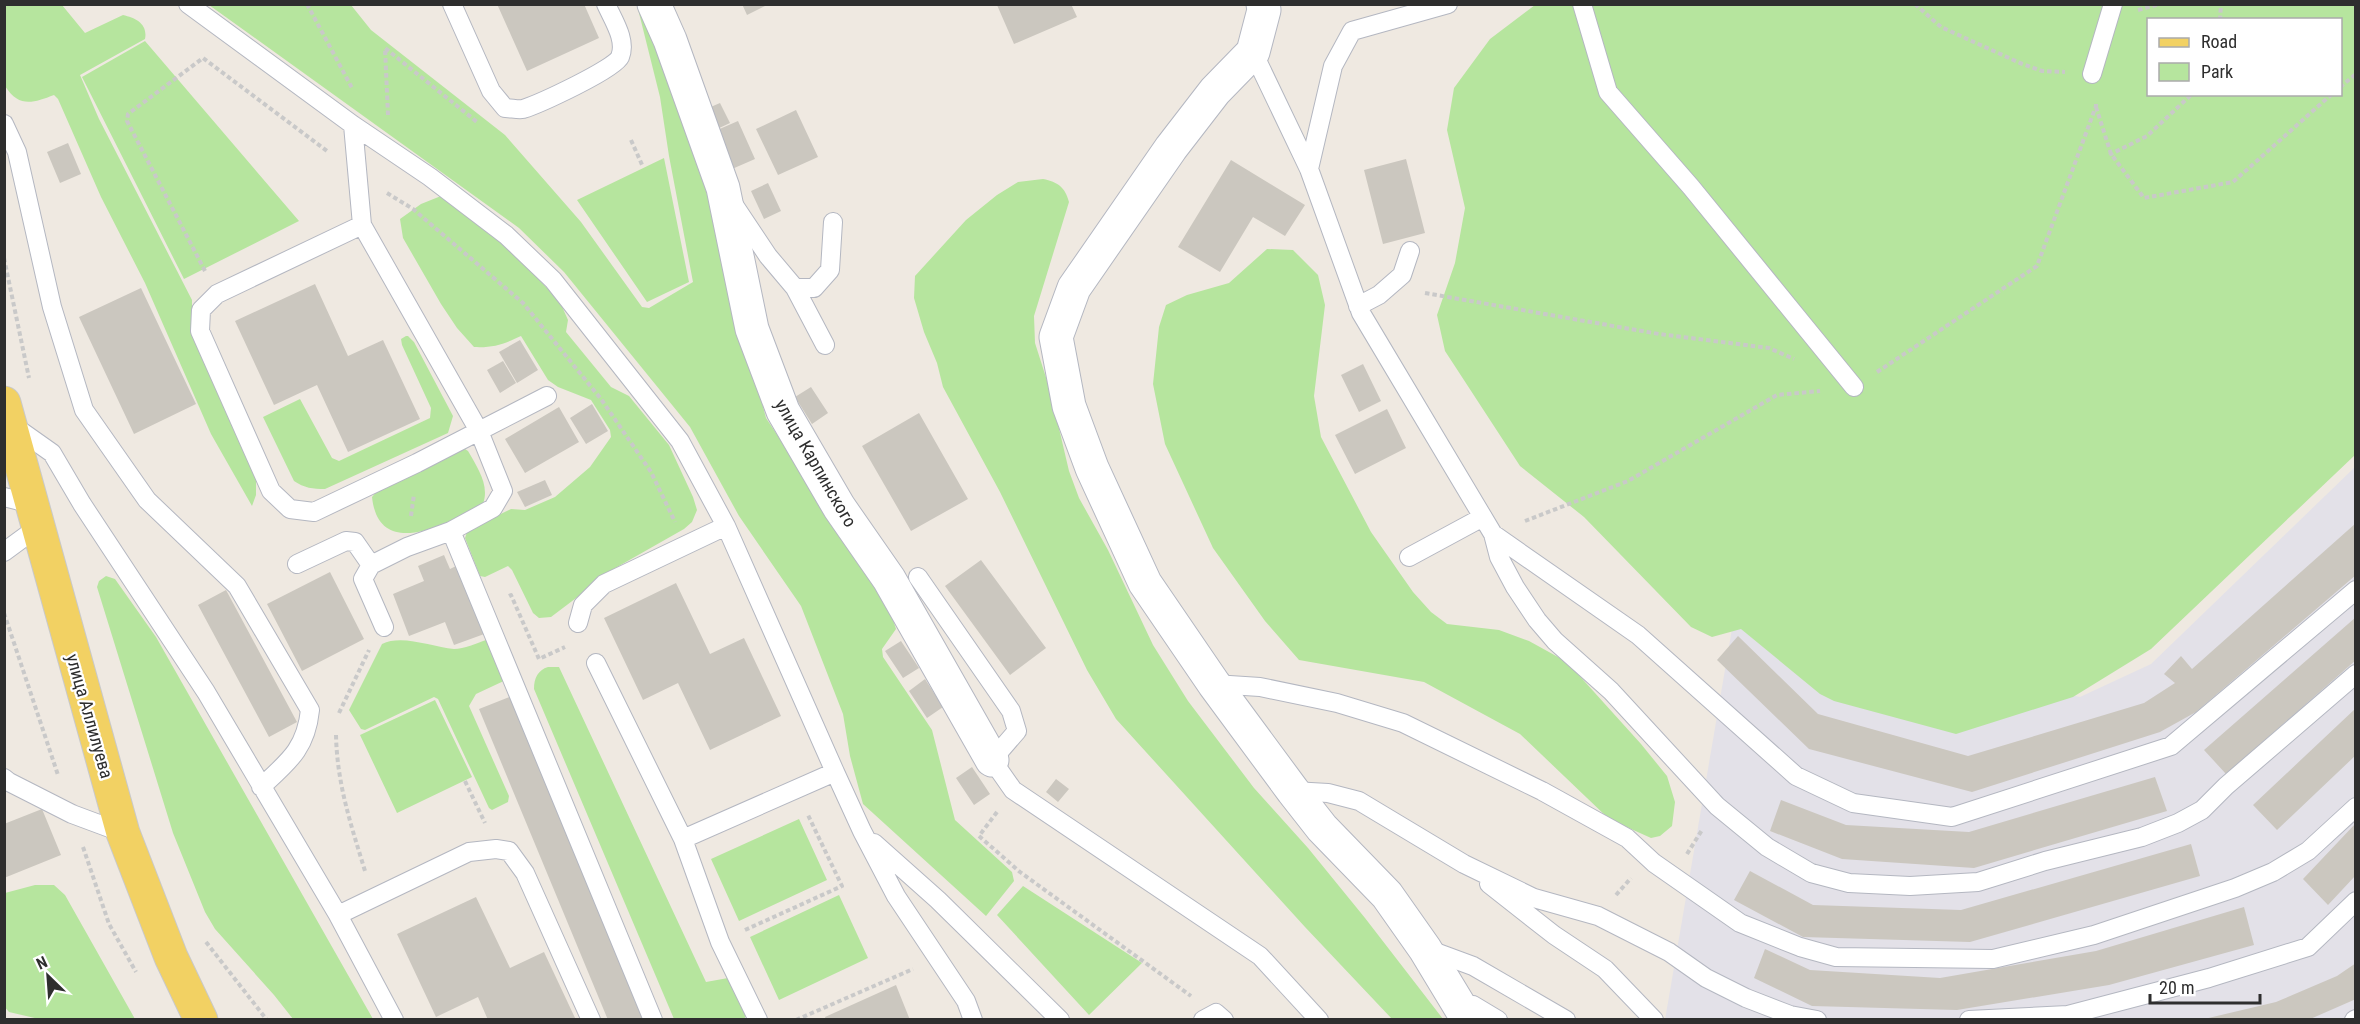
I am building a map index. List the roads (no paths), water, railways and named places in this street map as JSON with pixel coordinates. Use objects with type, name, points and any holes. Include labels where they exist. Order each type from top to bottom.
[{"type":"main road","name":"улица Аллилуева","points":[[7,413],[25,509],[123,833],[171,957],[201,1020]]},
{"type":"street","name":"улица Карпинского","points":[[654,4],[670,40],[723,188],[752,329],[783,411],[839,507],[889,579],[992,760]]},
{"type":"street","points":[[1263,7],[1253,52],[1215,91],[1171,148],[1074,288],[1056,337],[1069,406],[1092,468],[1146,583],[1214,684],[1293,791],[1322,828],[1387,895],[1425,949],[1464,1012]]},
{"type":"lane","points":[[188,4],[506,235],[553,280],[680,441],[726,526],[862,831],[896,896],[966,1001],[973,1020]]},
{"type":"lane","points":[[452,4],[491,91],[505,108],[521,110],[604,72],[620,59],[621,37],[606,4]]},
{"type":"lane","points":[[1309,169],[1333,66],[1352,31],[1448,4]]},
{"type":"lane","points":[[1582,4],[1608,92],[1691,187],[1854,387]]},
{"type":"lane","points":[[2092,74],[2113,4]]},
{"type":"lane","points":[[1253,52],[1309,169],[1358,306],[1493,534],[1499,557],[1537,620],[1555,641],[1611,691],[1717,806],[1767,847],[1811,873],[1849,883],[1910,886],[1978,882],[2045,861],[2142,837],[2178,824],[2202,810],[2226,786],[2355,674]]},
{"type":"lane","points":[[4,124],[17,152],[52,307],[84,410],[147,500],[237,586],[310,710],[308,731],[292,757],[261,787]]},
{"type":"lane","points":[[353,124],[362,225],[478,431],[504,491],[493,508],[451,531],[407,547],[371,565],[363,579],[384,627]]},
{"type":"lane","points":[[723,188],[768,256],[795,288],[825,345]]},
{"type":"lane","points":[[795,288],[814,288],[830,270],[833,222]]},
{"type":"lane","points":[[362,225],[217,294],[201,310],[200,331],[271,491],[290,509],[314,512],[417,464],[547,396]]},
{"type":"lane","points":[[1358,306],[1379,295],[1402,275],[1410,251]]},
{"type":"lane","points":[[7,413],[52,453],[82,504],[206,692],[338,915],[394,1020]]},
{"type":"lane","points":[[4,552],[25,509]]},
{"type":"lane","points":[[1409,557],[1483,517]]},
{"type":"lane","points":[[578,623],[583,605],[603,584],[726,526]]},
{"type":"lane","points":[[451,531],[653,1020]]},
{"type":"lane","points":[[1493,534],[1638,635],[1796,777],[1853,803],[1952,816],[2171,746],[2355,590]]},
{"type":"lane","points":[[297,564],[346,541],[355,542],[371,565]]},
{"type":"lane","points":[[918,577],[1011,711],[1017,731],[992,760],[1013,790],[1260,956],[1318,1020]]},
{"type":"lane","points":[[596,663],[683,839],[720,942],[758,1020]]},
{"type":"lane","points":[[1214,684],[1260,687],[1337,703],[1403,723],[1542,791],[1627,838],[1654,863],[1740,923],[1800,947],[1836,957],[1993,960],[2094,934],[2235,888],[2272,872],[2308,851],[2355,807]]},
{"type":"lane","points":[[683,839],[836,772]]},
{"type":"lane","points":[[4,778],[72,814],[123,833]]},
{"type":"lane","points":[[1293,791],[1328,793],[1359,801],[1464,864],[1534,898],[1598,916],[1669,952],[1706,978],[1746,998],[1790,1015],[1817,1020]]},
{"type":"lane","points":[[862,831],[938,900],[1060,1020]]},
{"type":"lane","points":[[338,915],[469,852],[496,849],[509,851],[525,873],[591,1020]]},
{"type":"lane","points":[[1464,864],[1554,935],[1605,969],[1654,1020]]},
{"type":"lane","points":[[1969,1020],[2068,1015],[2209,978],[2308,947],[2355,901]]},
{"type":"lane","points":[[1425,949],[1473,966],[1566,1020]]},
{"type":"lane","points":[[1464,1012],[1473,1005],[1498,1020]]}]
